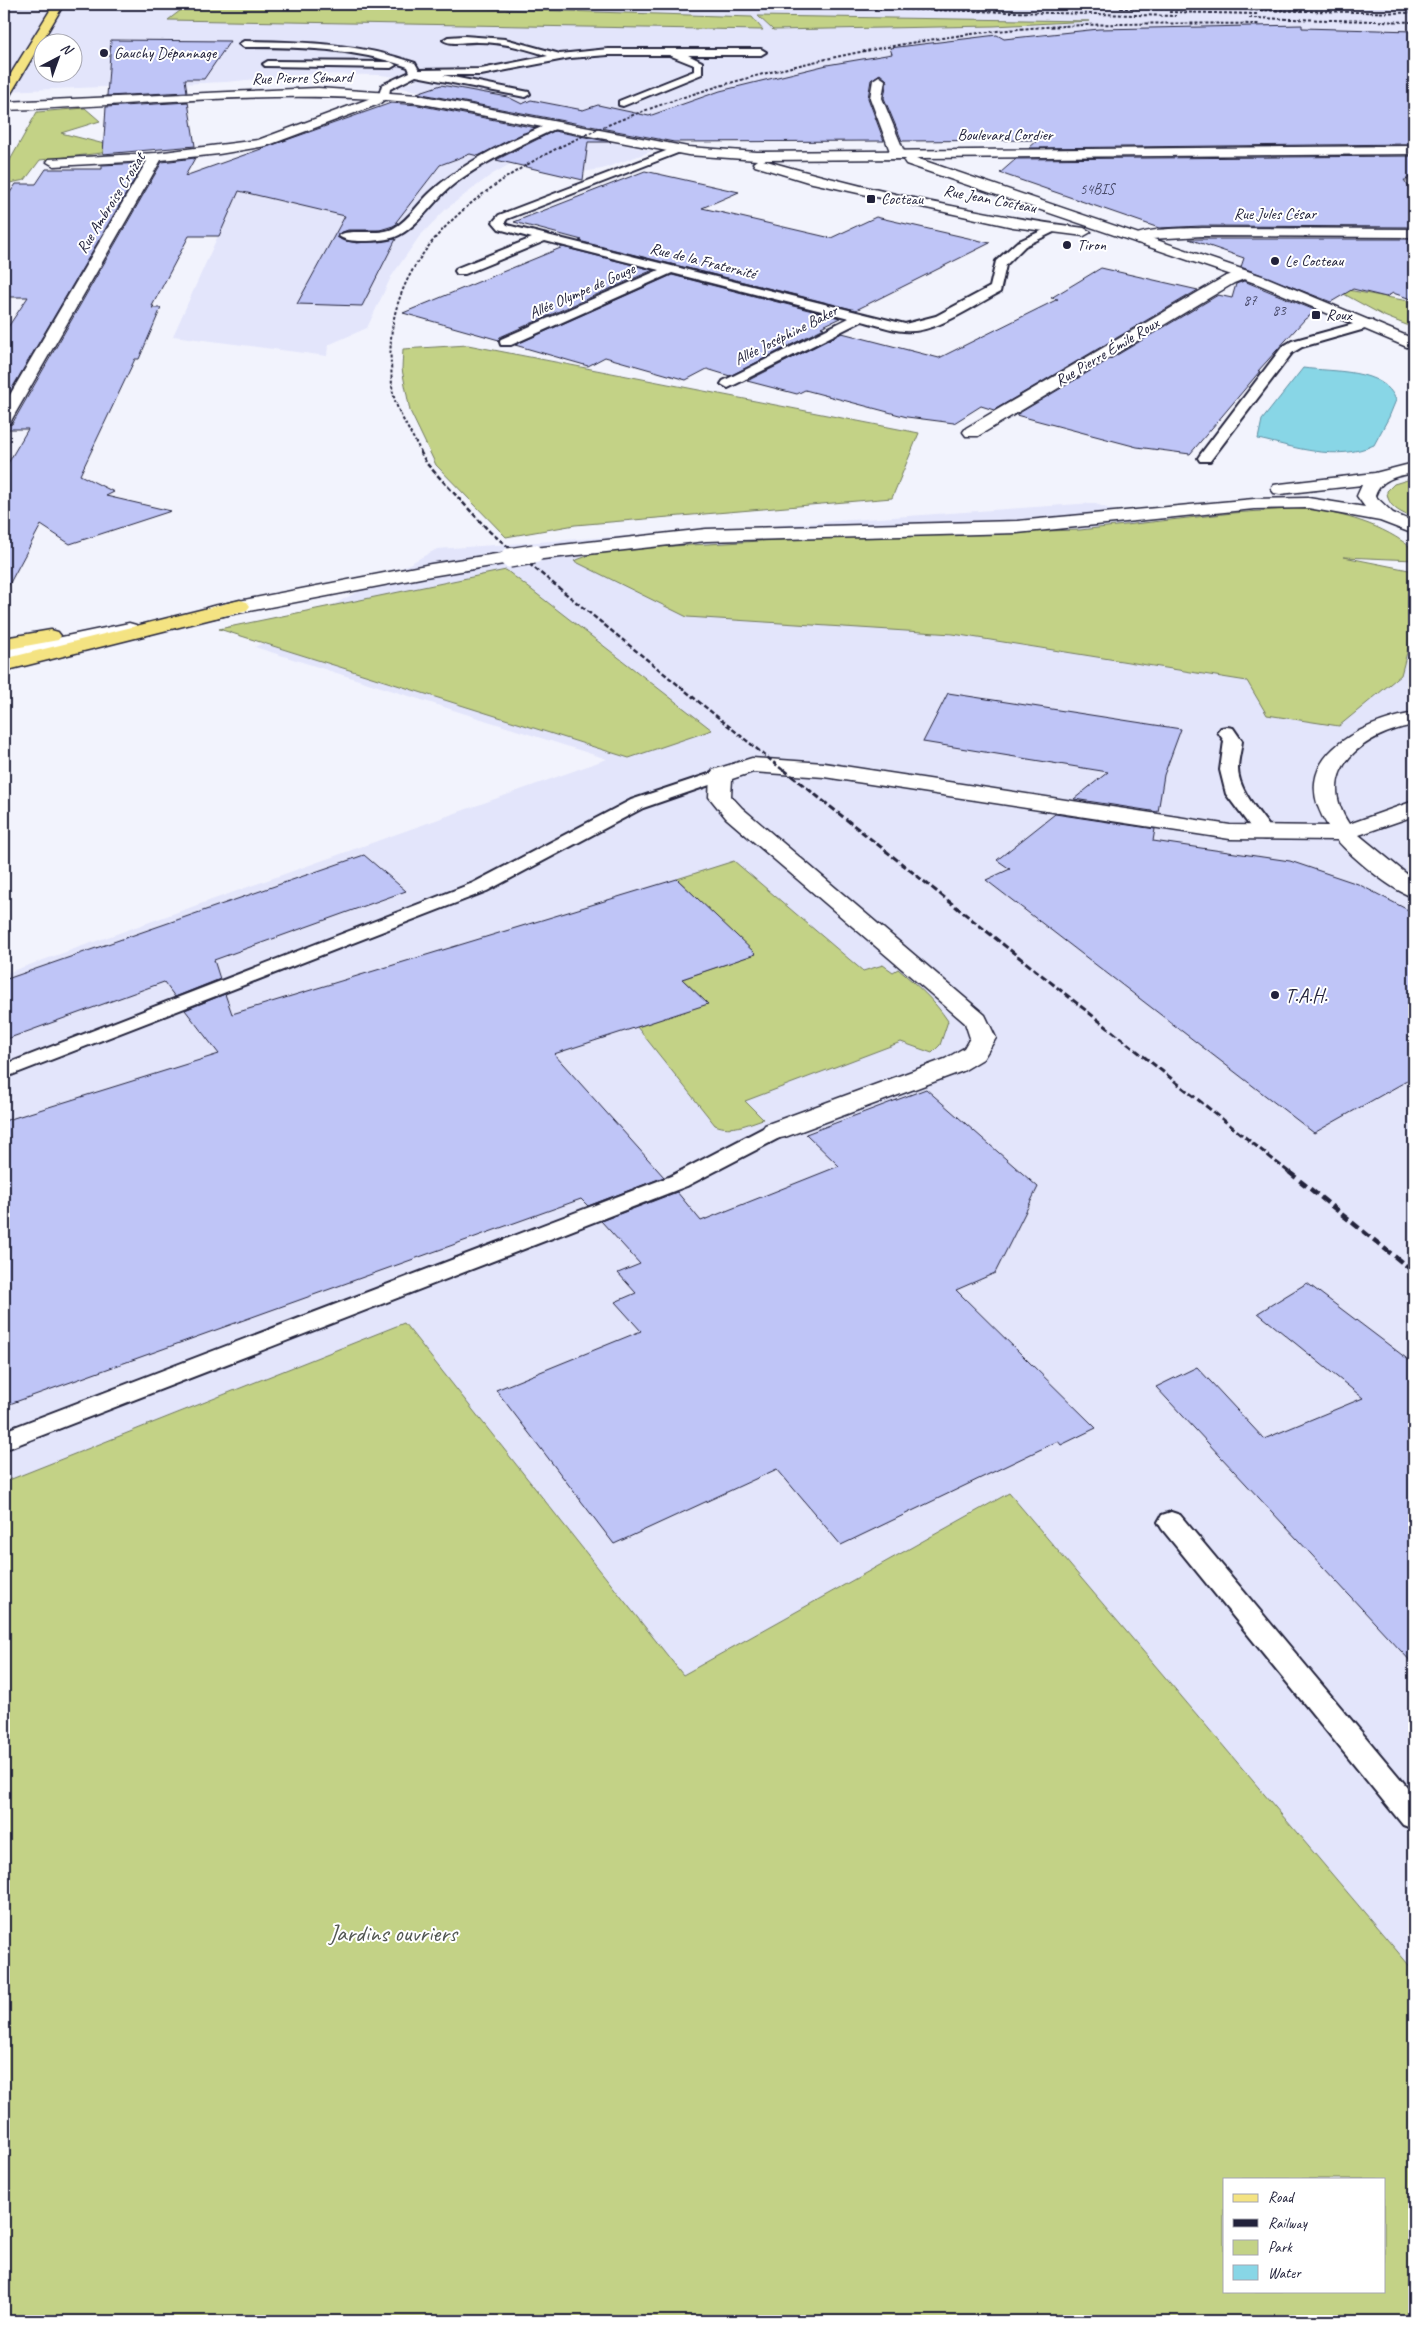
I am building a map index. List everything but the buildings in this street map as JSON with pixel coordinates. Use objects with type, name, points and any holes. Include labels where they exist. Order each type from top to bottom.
[{"type":"main road","points":[[4,95],[60,4]]},
{"type":"main road","points":[[4,644],[240,606]]},
{"type":"main road","points":[[4,665],[240,606]]},
{"type":"street","points":[[879,80],[876,98],[898,154]]},
{"type":"street","name":"Rue Pierre Sémard","points":[[4,106],[318,92],[384,95],[597,133]]},
{"type":"street","name":"Rue Ambroise Croizat","points":[[4,419],[156,157],[261,143],[375,101],[384,95]]},
{"type":"street","name":"Boulevard Cordier","points":[[597,133],[679,149],[757,156],[1414,150]]},
{"type":"street","name":"Rue Jean Cocteau","points":[[961,153],[961,177]]},
{"type":"street","name":"Rue Jean Cocteau","points":[[898,154],[908,160],[1244,274],[1319,303],[1414,345]]},
{"type":"street","name":"Rue Jean Cocteau","points":[[757,156],[756,160],[765,166],[808,178],[1013,223],[1137,239]]},
{"type":"street","points":[[54,162],[156,157]]},
{"type":"street","name":"Rue Jules César","points":[[1137,239],[1150,235],[1202,232],[1414,233]]},
{"type":"street","name":"Rue Pierre Émile Roux","points":[[972,432],[1229,280],[1244,274]]},
{"type":"street","points":[[1156,513],[1259,492],[1377,478],[1392,472],[1414,468]]},
{"type":"street","points":[[1377,478],[1368,487],[1366,496],[1372,507],[1385,516],[1412,529]]},
{"type":"street","points":[[4,655],[240,606],[432,570],[534,554],[706,535],[1017,527],[1254,504],[1308,503],[1385,516]]},
{"type":"street","points":[[1414,719],[1381,727],[1350,744],[1330,765],[1324,792],[1332,816],[1344,833],[1404,884],[1414,890]]},
{"type":"street","points":[[775,1132],[954,1065],[974,1054],[983,1038],[976,1020],[734,813],[720,798],[721,775],[752,765],[796,767],[1230,832],[1344,833],[1414,808]]},
{"type":"lane","points":[[448,40],[498,39],[529,46],[560,57]]},
{"type":"lane","points":[[244,44],[328,45],[358,48],[384,54],[413,69],[524,94]]},
{"type":"lane","points":[[268,64],[481,72],[560,57],[608,52],[762,52]]},
{"type":"lane","points":[[623,103],[699,72],[698,64],[689,58],[661,52]]},
{"type":"lane","points":[[384,95],[384,88],[413,69]]},
{"type":"lane","points":[[345,236],[389,235],[405,227],[435,194],[474,166],[515,143],[555,125]]},
{"type":"lane","name":"Rue de la Fraternité","points":[[679,149],[503,218],[499,222],[503,227],[905,328],[920,327],[932,322],[996,289],[1000,264],[1021,244],[1054,228]]},
{"type":"lane","points":[[461,271],[544,237]]},
{"type":"lane","name":"Allée Olympe de Gouge","points":[[506,342],[671,269]]},
{"type":"lane","name":"Allée Joséphine Baker","points":[[728,384],[860,317]]},
{"type":"lane","points":[[1205,458],[1287,350],[1297,344],[1368,324]]},
{"type":"lane","points":[[1227,732],[1233,741],[1230,770],[1235,794],[1248,808],[1265,833]]},
{"type":"lane","points":[[4,1072],[480,887],[637,804],[721,775]]},
{"type":"lane","points":[[4,1441],[679,1181],[775,1132]]},
{"type":"lane","points":[[1171,1522],[1414,1816]]},
{"type":"shaded area","points":[[4,4],[1414,4],[1414,138],[895,141],[876,75],[835,64],[747,85],[612,130],[490,104],[396,87],[417,80],[381,75],[309,74],[226,82],[4,91],[4,56],[8,52],[4,52],[4,28],[11,19],[4,19]]},
{"type":"shaded area","points":[[388,104],[417,106],[571,133],[536,149],[491,175],[446,209],[419,237],[391,277],[367,328],[328,345],[327,356],[173,336],[252,160],[237,157]]},
{"type":"shaded area","points":[[594,138],[652,151],[602,169],[561,175],[535,169]]},
{"type":"shaded area","points":[[1093,503],[1270,567],[1414,575],[1414,1971],[1009,1493],[683,1675],[404,1324],[4,1482],[4,974],[607,759],[255,647],[437,549]]},
{"type":"green space","points":[[4,4],[175,4],[171,8],[30,5],[4,7]]},
{"type":"green space","points":[[189,4],[341,4],[752,17],[763,30],[168,20]]},
{"type":"green space","points":[[758,16],[1090,21],[994,26],[773,30]]},
{"type":"green space","points":[[85,108],[100,121],[61,133],[128,150],[40,160],[25,180],[5,184],[4,187],[4,171],[37,112]]},
{"type":"green space","points":[[1331,287],[1414,302],[1414,328],[1384,316]]},
{"type":"green space","points":[[468,345],[919,433],[892,498],[575,525],[506,537],[436,465],[410,411],[402,369],[403,349]]},
{"type":"green space","points":[[1414,478],[1414,518],[1392,505],[1387,491],[1394,484]]},
{"type":"green space","points":[[1304,508],[1333,513],[1376,527],[1389,533],[1414,550],[1414,560],[1344,557],[1414,571],[1414,626],[1401,675],[1339,726],[1267,715],[1247,681],[953,634],[687,617],[574,561],[603,550],[831,537],[1080,530],[1233,513]]},
{"type":"green space","points":[[506,570],[712,730],[629,758],[219,629]]},
{"type":"green space","points":[[734,861],[863,971],[883,965],[893,972],[898,969],[912,981],[943,1013],[948,1021],[940,1045],[932,1053],[901,1042],[745,1101],[763,1119],[727,1128],[715,1125],[637,1027],[707,1003],[682,979],[755,954],[677,879]]},
{"type":"green space","name":"Jardins ouvriers","points":[[404,1323],[683,1675],[1009,1493],[1414,1971],[1414,2321],[4,2321],[4,1482]]},
{"type":"water","points":[[1303,368],[1342,371],[1369,377],[1380,382],[1390,390],[1396,400],[1374,445],[1360,450],[1330,453],[1301,449],[1258,439],[1262,420]]},
{"type":"railway","points":[[684,4],[1176,16]]},
{"type":"railway","points":[[1049,4],[1127,5]]},
{"type":"railway","points":[[1120,8],[1178,9]]},
{"type":"railway","points":[[1250,10],[1414,13]]},
{"type":"railway","points":[[1169,12],[1257,14]]},
{"type":"railway","points":[[1249,18],[1414,22]]},
{"type":"railway","points":[[421,452],[399,411],[392,389],[391,364],[404,286],[451,221],[524,167],[613,123],[711,89],[809,63],[898,45],[971,34],[1043,27],[1259,24]]},
{"type":"railway","points":[[420,451],[427,464],[490,532],[784,771]]},
{"type":"railway","points":[[783,769],[1290,1173]]},
{"type":"railway","points":[[1289,1172],[1414,1272]]},
{"type":"place","name":"Gauchy Dépannage","points":[[104,53]]},
{"type":"place","name":"Cocteau","points":[[871,199]]},
{"type":"place","name":"Tiron","points":[[1067,245]]},
{"type":"place","name":"Le Cocteau","points":[[1275,261]]},
{"type":"place","name":"Roux","points":[[1316,315]]},
{"type":"place","name":"T.A.H.","points":[[1275,995]]}]
